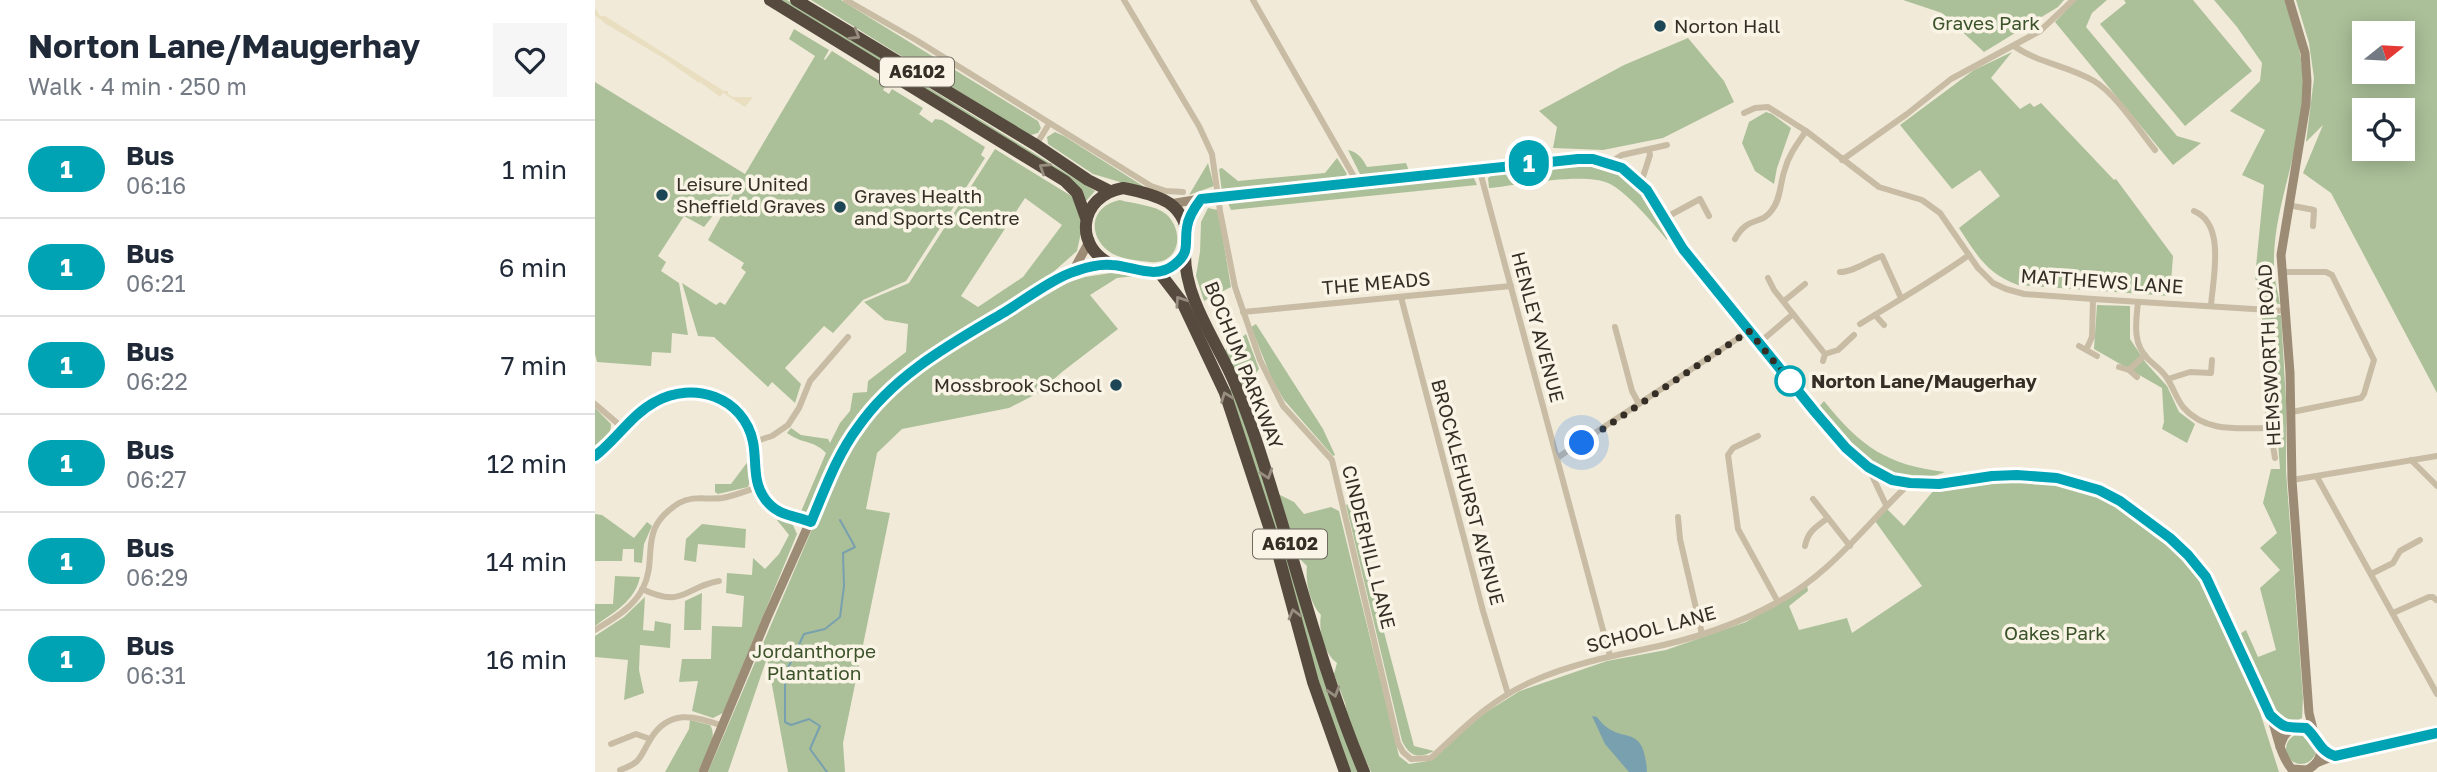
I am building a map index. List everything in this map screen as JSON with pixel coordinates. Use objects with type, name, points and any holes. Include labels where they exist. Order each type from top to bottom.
[{"type":"highway","name":"A6102","points":[[770,0],[1065,181],[1077,193],[1086,218]]},
{"type":"highway","name":"A6102","points":[[796,0],[1110,191]]},
{"type":"highway","points":[[1132,190],[1152,195],[1170,204],[1183,219],[1188,240],[1185,251],[1175,264],[1159,272],[1112,265],[1097,253],[1086,229],[1086,218],[1092,204],[1110,191],[1132,190]]},
{"type":"highway","name":"BOCHUM PARKWAY","points":[[1185,251],[1185,267],[1193,296],[1232,377],[1253,432],[1343,721],[1364,772]]},
{"type":"highway","name":"BOCHUM PARKWAY","points":[[1159,272],[1182,302],[1225,393],[1279,557],[1330,735],[1345,772]]},
{"type":"street","points":[[846,0],[916,40],[1151,186],[1166,191],[1183,192]]},
{"type":"street","name":"CINDERHILL LANE","points":[[1124,0],[1209,145],[1216,167],[1218,196],[1235,287],[1260,360],[1277,397],[1332,460],[1398,743],[1411,759]]},
{"type":"street","points":[[1253,0],[1357,182]]},
{"type":"street","points":[[1842,160],[1951,79],[2040,31],[2073,0]]},
{"type":"street","name":"HEMSWORTH ROAD","points":[[2289,0],[2305,53],[2308,81],[2281,255],[2292,412],[2292,480],[2309,713],[2317,741]]},
{"type":"street","points":[[2014,46],[2100,85],[2155,150]]},
{"type":"street","name":"MATTHEWS LANE","points":[[1744,113],[1755,108],[1768,107],[1806,131],[1879,187],[1933,206],[1978,268],[1993,283],[2006,289],[2093,299],[2285,311]]},
{"type":"street","points":[[1036,145],[1049,124]]},
{"type":"street","points":[[1735,239],[1744,225],[1763,218],[1772,210],[1779,196],[1789,155],[1806,131]]},
{"type":"street","points":[[1609,163],[1622,155],[1667,145]]},
{"type":"street","points":[[1641,183],[1650,155],[1649,149]]},
{"type":"street","points":[[1170,204],[1218,196],[1578,159],[1593,159],[1622,168],[1641,183],[1683,249],[1833,434],[1868,467],[1892,480],[1910,483],[1939,484],[1992,476],[2038,475],[2080,484],[2120,501],[2170,538],[2206,577],[2270,715],[2284,760],[2293,771],[2304,771],[2335,756],[2437,733]]},
{"type":"street","name":"HENLEY AVENUE","points":[[1479,169],[1610,656]]},
{"type":"street","points":[[1187,228],[1201,199]]},
{"type":"street","points":[[1665,218],[1700,199],[1709,216]]},
{"type":"street","points":[[2288,205],[2314,210],[2323,206]]},
{"type":"street","points":[[2313,226],[2314,210]]},
{"type":"street","points":[[2194,211],[2203,216],[2214,237],[2211,305]]},
{"type":"street","points":[[1073,271],[1090,240]]},
{"type":"street","points":[[1860,324],[1923,287],[1969,255]]},
{"type":"street","points":[[1840,272],[1850,271],[1882,256],[1901,298]]},
{"type":"street","points":[[703,772],[767,618],[833,470],[868,414],[895,384],[933,355],[1073,271],[1112,265]]},
{"type":"street","points":[[2282,272],[2326,272],[2333,275],[2374,360],[2361,398],[2292,412]]},
{"type":"street","points":[[1768,278],[1824,358],[1838,350],[1854,335]]},
{"type":"street","points":[[1784,301],[1805,284]]},
{"type":"street","name":"THE MEADS","points":[[1243,312],[1511,286]]},
{"type":"street","name":"BROCKLEHURST AVENUE","points":[[1402,297],[1483,611],[1508,694]]},
{"type":"street","points":[[2087,348],[2092,337],[2093,299]]},
{"type":"street","points":[[2138,302],[2137,342],[2145,355],[2168,379],[2181,404],[2199,421],[2226,428],[2270,428]]},
{"type":"street","points":[[1759,343],[1793,314]]},
{"type":"street","points":[[1875,315],[1884,325]]},
{"type":"street","points":[[1615,327],[1629,381],[1639,404]]},
{"type":"street","points":[[1557,458],[1749,331]]},
{"type":"street","points":[[753,442],[772,436],[787,425],[799,408],[810,381],[848,337]]},
{"type":"street","points":[[2079,345],[2097,356]]},
{"type":"street","points":[[2129,370],[2145,355]]},
{"type":"street","points":[[2268,356],[2270,428],[2275,458]]},
{"type":"street","points":[[2168,379],[2190,372],[2211,373],[2212,360]]},
{"type":"street","points":[[2119,367],[2129,370],[2137,377]]},
{"type":"street","points":[[595,456],[647,407],[663,397],[689,392],[703,393],[724,400],[740,414],[753,442],[758,488],[768,504],[787,517],[811,522]]},
{"type":"street","points":[[595,404],[623,428]]},
{"type":"street","points":[[1758,436],[1733,448],[1728,455],[1738,529],[1778,602]]},
{"type":"street","points":[[2292,480],[2437,456]]},
{"type":"street","points":[[2411,460],[2437,486]]},
{"type":"street","points":[[1868,467],[1886,505]]},
{"type":"street","points":[[2317,477],[2437,694]]},
{"type":"street","name":"SCHOOL LANE","points":[[1411,759],[1431,758],[1473,717],[1533,681],[1610,656],[1702,634],[1744,619],[1778,602],[1819,575],[1910,483]]},
{"type":"street","points":[[595,630],[630,605],[642,589],[647,574],[652,536],[664,516],[689,499],[723,498],[758,488]]},
{"type":"street","points":[[1814,499],[1850,546]]},
{"type":"street","points":[[1678,517],[1680,539],[1702,634]]},
{"type":"street","points":[[1805,546],[1811,531],[1828,518]]},
{"type":"street","points":[[2371,574],[2393,563],[2400,551],[2420,540]]},
{"type":"street","points":[[642,589],[672,598],[719,581]]},
{"type":"street","points":[[2393,613],[2429,597],[2436,600]]},
{"type":"street","points":[[2280,747],[2284,736],[2305,721],[2309,713]]},
{"type":"street","points":[[2270,715],[2282,726],[2306,728],[2326,753],[2335,756]]},
{"type":"street","points":[[621,770],[640,760],[650,739],[671,720],[696,717],[723,726]]},
{"type":"street","points":[[611,744],[636,734],[650,739]]},
{"type":"street","points":[[2312,768],[2317,741]]},
{"type":"green space","points":[[777,0],[787,0],[1095,191],[1086,201]]},
{"type":"green space","points":[[811,0],[841,0],[1038,121],[1041,128],[1038,133],[1031,135],[1021,130]]},
{"type":"green space","name":"Graves Park","points":[[1903,0],[2064,0],[2058,7],[1984,52],[1942,13]]},
{"type":"green space","points":[[2076,0],[2107,0],[2092,13],[2086,27],[2177,136],[2201,143],[2173,165],[2055,22]]},
{"type":"green space","points":[[2124,0],[2193,0],[2252,71],[2185,126],[2100,24],[2126,3]]},
{"type":"green space","points":[[2214,0],[2285,0],[2298,43],[2303,77],[2302,111],[2275,245],[2274,272],[2280,304],[2261,303],[2255,277],[2264,185],[2242,175],[2265,130],[2230,111],[2260,81],[2262,63]]},
{"type":"green space","points":[[2296,0],[2437,0],[2437,393],[2331,193],[2303,173],[2323,125],[2306,142],[2314,78],[2309,43]]},
{"type":"green space","name":"Graves Health and Sports Centre","points":[[794,29],[829,50],[825,60],[832,51],[886,85],[883,90],[889,94],[892,89],[923,108],[919,114],[932,123],[935,119],[942,120],[985,147],[981,155],[985,158],[906,281],[863,300],[833,333],[824,326],[785,368],[801,384],[795,403],[772,382],[768,387],[714,337],[698,336],[682,283],[716,305],[720,302],[725,305],[746,272],[741,268],[744,263],[708,240],[742,179],[704,227],[684,216],[658,256],[666,262],[661,271],[679,283],[688,335],[672,333],[671,353],[652,352],[651,366],[597,362],[595,82],[745,174],[815,56],[789,39]]},
{"type":"green space","points":[[1688,38],[1724,81],[1734,102],[1663,138],[1603,150],[1553,148],[1557,127],[1539,111],[1624,65]]},
{"type":"green space","points":[[2012,52],[1991,78],[2020,109],[2030,103],[2034,107],[2041,103],[2114,180],[2116,179],[2173,256],[2170,296],[2018,285],[1990,269],[1959,228],[2000,196],[1980,170],[1952,189],[1900,125],[1974,70]]},
{"type":"green space","points":[[1766,112],[1791,128],[1774,184],[1755,171],[1742,143],[1749,122]]},
{"type":"green space","points":[[1055,132],[1143,186],[1140,188],[1093,174],[1048,144],[1047,137]]},
{"type":"green space","points":[[995,149],[1073,197],[1080,211],[1082,228],[1077,251],[1051,274],[913,364],[880,390],[852,422],[806,513],[800,514],[826,453],[787,433],[791,428],[801,435],[828,439],[830,443],[840,423],[850,411],[853,393],[867,392],[868,381],[906,352],[908,324],[885,320],[864,302],[909,283]],"holes":[[[1025,198],[1062,225],[1023,277],[978,307],[961,296]]]},
{"type":"green space","points":[[1348,150],[1359,156],[1367,167],[1406,163],[1409,171],[1361,176]]},
{"type":"green space","points":[[1337,158],[1347,174],[1341,180],[1222,192],[1219,169],[1222,168],[1238,181],[1325,173]]},
{"type":"green space","points":[[1208,163],[1214,186],[1189,195]]},
{"type":"green space","points":[[1593,164],[1619,175],[1639,190],[1669,235],[1667,240],[1631,200],[1608,183],[1567,179],[1489,188],[1488,178],[1494,173]]},
{"type":"green space","points":[[1473,176],[1477,185],[1231,210],[1228,203],[1398,182]]},
{"type":"green space","points":[[1120,200],[1156,209],[1172,221],[1177,237],[1173,253],[1168,258],[1150,262],[1117,256],[1099,241],[1095,224],[1097,216],[1101,209]]},
{"type":"green space","points":[[1208,208],[1218,210],[1231,287],[1204,301],[1196,276],[1201,222]]},
{"type":"green space","name":"Jordanthorpe Plantation","points":[[1111,273],[1135,276],[1117,278],[1090,295],[1118,329],[1038,393],[1009,408],[902,429],[877,453],[866,509],[890,513],[843,743],[845,772],[788,772],[767,658],[728,772],[708,772],[842,459],[860,432],[897,388],[935,360],[1067,283]]},
{"type":"green space","points":[[2097,305],[2130,306],[2130,339],[2146,363],[2167,386],[2179,412],[2195,424],[2187,443],[2162,429],[2162,388],[2094,349]]},
{"type":"green space","points":[[2262,315],[2281,315],[2286,401],[2286,471],[2303,698],[2302,718],[2288,725],[2267,697],[2240,634],[2246,630],[2258,657],[2276,650],[2260,588],[2280,570],[2260,548],[2277,533],[2263,503],[2271,469],[2280,469],[2270,338],[2262,326]]},
{"type":"green space","points":[[1256,324],[1323,429],[1335,455],[1333,456],[1284,400],[1272,379],[1251,327]]},
{"type":"green space","points":[[1246,334],[1259,369],[1243,389],[1225,350]]},
{"type":"green space","points":[[1231,388],[1251,441],[1359,772],[1349,772],[1342,754],[1228,394]]},
{"type":"green space","points":[[1824,401],[1850,431],[1877,451],[1907,464],[1945,472],[1924,478],[1905,478],[1872,464],[1843,439],[1817,409]]},
{"type":"green space","points":[[595,408],[611,424],[606,439],[595,451]]},
{"type":"green space","points":[[749,460],[751,478],[748,487],[718,494],[715,492],[715,484],[731,484]]},
{"type":"green space","name":"Oakes Park","points":[[2015,479],[2059,483],[2112,501],[2164,540],[2197,573],[2210,595],[2258,706],[2279,772],[1371,772],[1349,723],[1334,674],[1337,663],[1325,648],[1321,634],[1321,615],[1309,592],[1307,566],[1298,557],[1278,494],[1294,502],[1304,514],[1331,507],[1339,511],[1399,756],[1409,764],[1428,761],[1475,719],[1520,691],[1607,661],[1666,650],[1746,622],[1807,585],[1808,591],[1789,606],[1799,630],[1847,618],[1852,633],[1922,586],[1875,521],[1886,508],[1904,526],[1934,490]]},
{"type":"green space","points":[[1350,503],[1414,746],[1434,751],[1423,755],[1411,753],[1402,741],[1346,505]]},
{"type":"green space","points":[[595,514],[602,515],[634,538],[647,522],[652,526],[644,544],[642,563],[634,562],[634,549],[623,549],[622,561],[595,561]]},
{"type":"green space","points":[[777,520],[793,525],[797,534],[723,713],[713,718],[692,711],[698,681],[679,682],[682,659],[711,659],[712,626],[742,627],[744,596],[726,593],[727,573],[752,575],[753,558],[765,569],[779,554],[789,535]]},
{"type":"green space","points":[[702,524],[746,529],[745,548],[698,544],[696,562],[684,560],[686,539]]},
{"type":"green space","points":[[615,576],[640,577],[629,599],[595,626],[595,604],[613,604]]},
{"type":"green space","points":[[702,593],[701,630],[684,630],[685,601]]},
{"type":"green space","points":[[645,597],[643,630],[654,631],[655,621],[671,624],[670,648],[640,645],[639,670],[644,693],[624,700],[628,660],[595,657],[595,636],[624,617]]},
{"type":"green space","points":[[690,720],[710,725],[713,736],[707,755],[698,772],[665,772],[689,729]]},
{"type":"green space","points":[[2301,734],[2312,738],[2316,749],[2312,760],[2301,764],[2290,760],[2286,749],[2290,738]]},
{"type":"shaded area","points":[[595,8],[600,16],[605,16],[728,91],[733,97],[753,97],[745,107],[723,93],[720,97],[665,59],[606,24],[595,15]]},
{"type":"water","points":[[1592,716],[1597,717],[1614,732],[1636,739],[1645,755],[1647,772],[1629,772],[1605,744]]},
{"type":"waterway","points":[[827,772],[810,749],[820,726],[809,719],[791,725],[785,722],[785,674],[804,634],[825,629],[840,617],[844,586],[843,553],[855,547],[840,520]]},
{"type":"bus line","name":"1","points":[[595,456],[641,411],[663,397],[689,392],[713,396],[732,406],[746,423],[753,442],[755,477],[768,504],[787,517],[799,517],[811,522],[839,457],[858,426],[877,402],[913,369],[1073,271],[1112,265],[1148,272],[1170,268],[1185,251],[1187,228],[1201,199],[1463,170],[1593,159],[1622,168],[1641,183],[1657,204],[1683,249],[1833,434],[1868,467],[1892,480],[1910,483],[1939,484],[1992,476],[2038,475],[2099,490],[2147,520],[2198,566],[2206,577],[2270,715],[2282,726],[2293,730],[2306,728],[2322,750],[2335,756],[2437,733]]},
{"type":"place","name":"Norton Hall","points":[[1660,26]]},
{"type":"place","name":"Leisure United Sheffield Graves","points":[[662,195]]},
{"type":"place","name":"Graves Health and Sports Centre","points":[[840,207]]},
{"type":"place","name":"Norton Lane/Maugerhay","points":[[1790,381]]},
{"type":"place","name":"Mossbrook School","points":[[1116,385]]},
{"type":"route","points":[[1582,443],[1749,331],[1790,381]]}]
